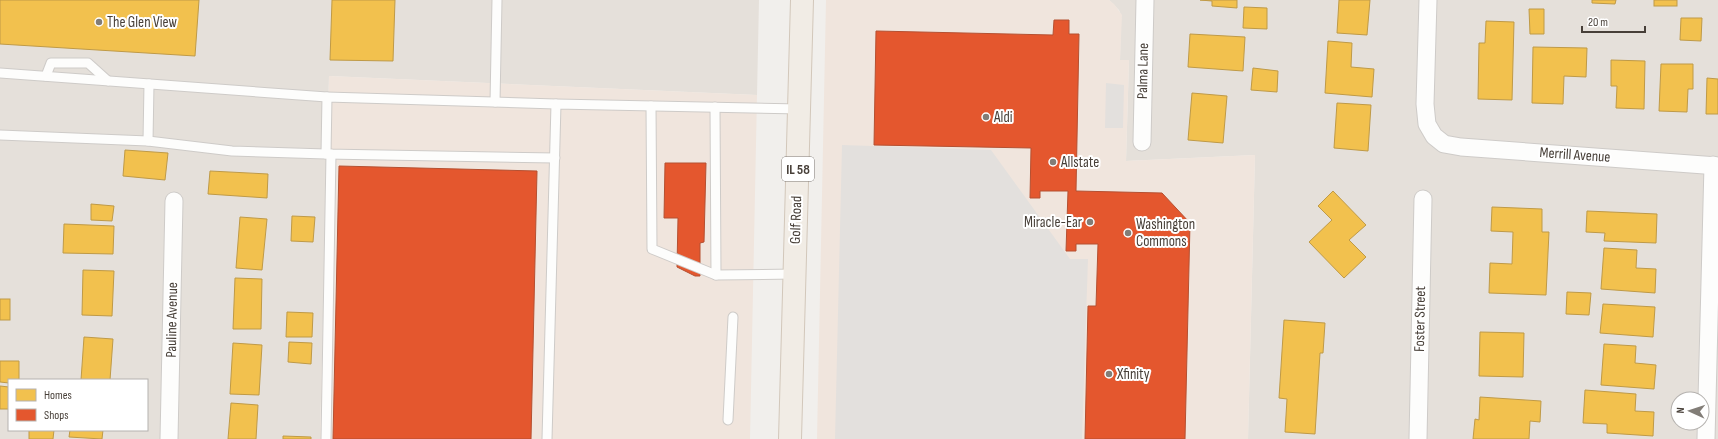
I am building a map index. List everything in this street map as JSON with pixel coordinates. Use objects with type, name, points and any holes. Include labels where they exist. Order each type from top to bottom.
[{"type":"main road","name":"Golf Road","points":[[790,439],[802,0]]},
{"type":"street","name":"Palma Lane","points":[[1142,142],[1145,0]]},
{"type":"street","name":"Merrill Avenue","points":[[1428,0],[1427,124],[1434,136],[1444,144],[1461,147],[1716,166]]},
{"type":"street","points":[[1706,439],[1716,166]]},
{"type":"street","name":"Foster Street","points":[[1418,439],[1423,199]]},
{"type":"street","name":"Pauline Avenue","points":[[169,439],[174,201]]},
{"type":"lane","points":[[495,102],[498,0]]},
{"type":"lane","points":[[46,76],[51,63],[88,64],[108,81]]},
{"type":"lane","points":[[0,73],[327,97],[800,109]]},
{"type":"lane","points":[[148,141],[149,84]]},
{"type":"lane","points":[[326,439],[329,154],[327,97]]},
{"type":"lane","points":[[547,439],[556,104]]},
{"type":"lane","points":[[651,106],[652,249],[716,275],[795,274]]},
{"type":"lane","points":[[715,107],[716,275]]},
{"type":"lane","points":[[0,135],[148,141],[232,151],[555,158]]},
{"type":"lane","points":[[728,420],[733,317]]},
{"type":"shaded area","points":[[0,0],[759,0],[757,95],[329,76],[320,439],[0,439]]},
{"type":"shaded area","name":"Washington Commons","points":[[826,0],[1109,0],[1114,4],[1122,15],[1120,60],[1129,60],[1126,161],[1255,155],[1248,439],[817,439]]},
{"type":"shaded area","points":[[1109,0],[1718,0],[1718,439],[1248,439],[1255,155],[1126,161],[1129,60],[1120,60],[1121,15],[1119,10]]},
{"type":"shaded area","points":[[329,76],[757,95],[750,439],[320,439]]},
{"type":"shaded area","points":[[1106,83],[1124,85],[1123,128],[1105,128]]},
{"type":"shaded area","points":[[842,145],[991,150],[1070,259],[1088,259],[1082,439],[835,439]]},
{"type":"building: Homes","name":"The Glen View","points":[[0,0],[199,0],[195,56],[0,44]]},
{"type":"building: Homes","points":[[332,0],[395,0],[393,61],[330,60]]},
{"type":"building: Homes","points":[[1200,0],[1237,0],[1237,8],[1212,6],[1212,1]]},
{"type":"building: Homes","points":[[1339,0],[1370,0],[1367,35],[1337,33]]},
{"type":"building: Homes","points":[[1592,0],[1616,0],[1615,4],[1592,3]]},
{"type":"building: Homes","points":[[1654,0],[1677,0],[1677,6],[1654,6]]},
{"type":"building: Homes","points":[[1244,7],[1267,8],[1267,29],[1243,28]]},
{"type":"building: Homes","points":[[1529,9],[1544,9],[1544,34],[1530,34]]},
{"type":"building: Homes","points":[[1681,18],[1702,18],[1701,41],[1680,40]]},
{"type":"building: Homes","points":[[1486,21],[1514,22],[1512,100],[1478,99],[1479,43],[1485,43]]},
{"type":"building: Homes","points":[[1190,34],[1245,37],[1243,71],[1188,67]]},
{"type":"building: Homes","points":[[1328,41],[1352,43],[1351,67],[1374,69],[1372,97],[1325,93]]},
{"type":"building: Homes","points":[[1533,47],[1587,48],[1586,77],[1564,76],[1563,104],[1532,103]]},
{"type":"building: Homes","points":[[1611,60],[1645,61],[1644,109],[1616,108],[1617,86],[1611,86]]},
{"type":"building: Homes","points":[[1661,64],[1693,64],[1693,89],[1688,89],[1687,112],[1659,111]]},
{"type":"building: Homes","points":[[1253,68],[1278,71],[1277,92],[1251,90]]},
{"type":"building: Homes","points":[[1707,78],[1718,79],[1718,114],[1706,114]]},
{"type":"building: Homes","points":[[1192,93],[1227,96],[1223,143],[1188,140]]},
{"type":"building: Homes","points":[[1337,103],[1371,105],[1368,151],[1334,148]]},
{"type":"building: Homes","points":[[125,150],[168,153],[165,180],[123,176]]},
{"type":"building: Homes","points":[[210,171],[268,174],[267,198],[208,194]]},
{"type":"building: Homes","points":[[1333,191],[1366,225],[1349,240],[1366,257],[1344,278],[1309,242],[1332,220],[1318,206]]},
{"type":"building: Homes","points":[[91,204],[114,206],[112,221],[91,220]]},
{"type":"building: Homes","points":[[1492,207],[1542,209],[1542,232],[1549,232],[1546,295],[1489,293],[1490,263],[1512,264],[1513,232],[1491,231]]},
{"type":"building: Homes","points":[[1587,211],[1657,214],[1656,243],[1604,241],[1605,233],[1586,232]]},
{"type":"building: Homes","points":[[292,216],[315,217],[313,242],[291,241]]},
{"type":"building: Homes","points":[[240,217],[267,219],[262,270],[236,268]]},
{"type":"building: Homes","points":[[64,224],[114,226],[113,254],[63,253]]},
{"type":"building: Homes","points":[[1604,248],[1637,250],[1636,268],[1656,269],[1655,293],[1601,289]]},
{"type":"building: Homes","points":[[83,270],[114,271],[112,316],[82,315]]},
{"type":"building: Homes","points":[[235,278],[262,279],[261,329],[233,329]]},
{"type":"building: Homes","points":[[1567,292],[1591,293],[1589,315],[1566,314]]},
{"type":"building: Homes","points":[[0,299],[10,299],[10,320],[0,320]]},
{"type":"building: Homes","points":[[1603,304],[1655,307],[1653,337],[1600,333]]},
{"type":"building: Homes","points":[[287,312],[313,313],[312,337],[286,337]]},
{"type":"building: Homes","points":[[1284,320],[1325,323],[1323,353],[1320,353],[1315,434],[1285,432],[1287,399],[1279,398]]},
{"type":"building: Homes","points":[[1480,332],[1524,333],[1523,377],[1479,376]]},
{"type":"building: Homes","points":[[84,337],[113,339],[110,379],[81,379]]},
{"type":"building: Homes","points":[[289,342],[312,343],[311,364],[288,362]]},
{"type":"building: Homes","points":[[233,343],[262,345],[259,395],[230,394]]},
{"type":"building: Homes","points":[[1604,344],[1636,346],[1635,363],[1656,365],[1654,389],[1601,385]]},
{"type":"building: Homes","points":[[0,361],[19,361],[19,379],[8,379],[8,383],[0,382]]},
{"type":"building: Homes","points":[[0,386],[8,387],[8,409],[0,409]]},
{"type":"building: Homes","points":[[1585,390],[1636,394],[1635,411],[1654,412],[1653,436],[1607,433],[1607,424],[1583,423]]},
{"type":"building: Homes","points":[[1480,397],[1541,401],[1540,422],[1530,421],[1529,439],[1473,439],[1475,419],[1479,420]]},
{"type":"building: Homes","points":[[231,403],[258,405],[256,439],[228,439]]},
{"type":"building: Homes","points":[[29,431],[54,431],[53,439],[29,439]]},
{"type":"building: Homes","points":[[70,431],[103,431],[102,439],[69,437]]},
{"type":"building: Homes","points":[[283,436],[311,437],[311,439],[283,439]]},
{"type":"building: Shops","name":"Washington Commons","points":[[1054,20],[1069,20],[1069,34],[1079,34],[1076,191],[1162,193],[1190,223],[1185,439],[1085,439],[1088,306],[1096,306],[1098,244],[1076,244],[1076,251],[1066,251],[1068,191],[1040,191],[1040,198],[1030,198],[1031,148],[874,145],[876,31],[1053,35]]},
{"type":"building: Shops","points":[[665,163],[706,163],[704,242],[700,243],[700,276],[695,276],[677,267],[678,218],[664,218]]},
{"type":"building: Shops","points":[[339,166],[537,171],[531,439],[333,439]]},
{"type":"place","name":"The Glen View","points":[[99,22]]},
{"type":"place","name":"Aldi","points":[[986,117]]},
{"type":"place","name":"Allstate","points":[[1053,162]]},
{"type":"place","name":"Miracle-Ear","points":[[1090,222]]},
{"type":"place","name":"Washington Commons","points":[[1128,233]]},
{"type":"place","name":"Xfinity","points":[[1109,374]]}]
